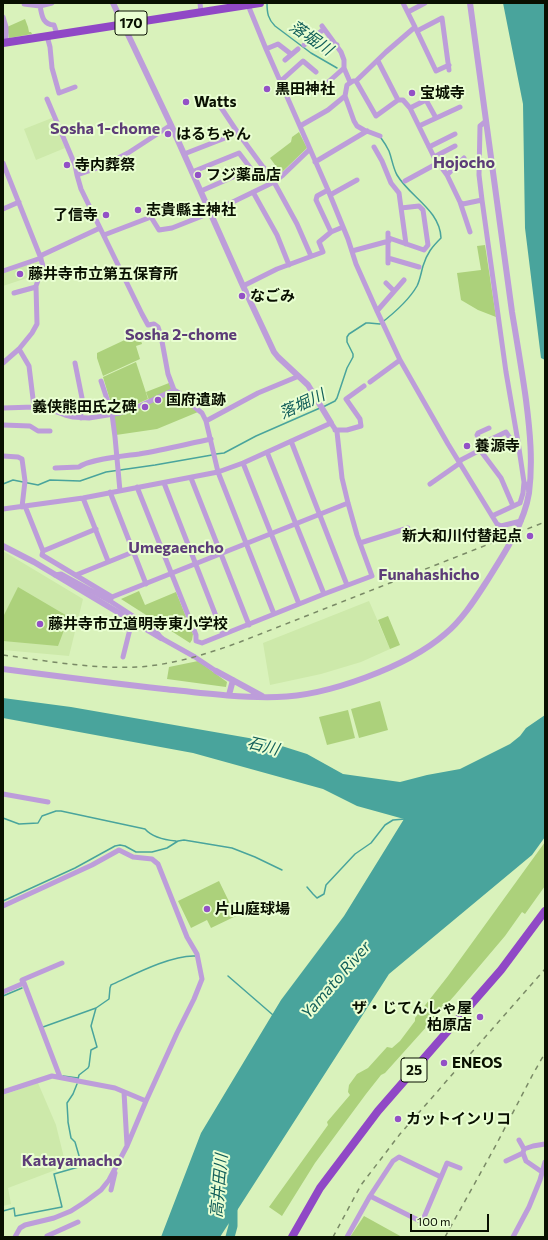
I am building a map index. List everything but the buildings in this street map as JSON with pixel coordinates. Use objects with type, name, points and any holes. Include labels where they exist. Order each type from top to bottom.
[{"type":"highway","name":"170","points":[[4,43],[260,3]]},
{"type":"highway","name":"25","points":[[292,1237],[320,1188],[378,1111],[501,970],[545,911]]},
{"type":"street","points":[[24,3],[40,6],[52,3]]},
{"type":"street","points":[[113,3],[171,125],[274,352],[308,384],[337,432],[342,478],[348,504],[372,576],[202,643],[196,641],[196,634],[137,487]]},
{"type":"street","points":[[200,3],[201,12]]},
{"type":"street","points":[[380,136],[357,126],[345,96],[347,85],[416,29],[442,18],[449,67],[436,71],[416,29],[408,12],[403,3]]},
{"type":"street","points":[[408,12],[425,3]]},
{"type":"street","points":[[3,669],[103,682],[229,695],[278,697],[303,694],[346,684],[385,670],[406,660],[446,633],[461,617],[477,595],[501,559],[521,521],[529,490],[531,448],[470,3]]},
{"type":"street","points":[[248,5],[329,193],[356,264],[400,360],[497,524],[501,526],[521,521]]},
{"type":"street","points":[[40,6],[44,20],[48,25],[54,25],[57,34]]},
{"type":"street","points":[[3,17],[6,27],[4,43]]},
{"type":"street","points":[[304,45],[323,28],[337,45],[344,60],[344,68],[376,116],[398,100],[403,100],[410,108],[434,157],[447,175],[460,202],[470,232]]},
{"type":"street","points":[[46,36],[50,47],[52,68],[59,93],[75,87]]},
{"type":"street","points":[[266,49],[278,44],[291,54]]},
{"type":"street","points":[[325,53],[337,45]]},
{"type":"street","points":[[285,60],[298,49]]},
{"type":"street","points":[[378,60],[398,100]]},
{"type":"street","points":[[280,80],[283,79],[302,61],[316,72]]},
{"type":"street","points":[[317,92],[344,68]]},
{"type":"street","points":[[300,126],[328,110],[345,96]]},
{"type":"street","points":[[46,99],[75,165],[81,189],[100,228],[148,325],[154,324],[158,327],[162,336],[168,374],[174,390],[184,396],[187,401],[202,413],[206,421],[218,472],[274,614]]},
{"type":"street","points":[[410,108],[426,100],[436,118]]},
{"type":"street","points":[[220,106],[274,182],[297,224],[311,256]]},
{"type":"street","points":[[419,126],[460,106]]},
{"type":"street","points":[[486,121],[480,126],[480,174],[482,200],[506,372],[524,482],[522,499],[520,503],[492,516]]},
{"type":"street","points":[[77,176],[103,166],[128,153],[171,125]]},
{"type":"street","points":[[315,162],[367,131]]},
{"type":"street","points":[[184,154],[238,132]]},
{"type":"street","points":[[429,147],[455,134]]},
{"type":"street","points":[[434,157],[455,146]]},
{"type":"street","points":[[374,147],[382,161],[391,183],[399,193],[406,244]]},
{"type":"street","points":[[104,235],[151,217],[159,230],[172,228],[210,213],[274,182],[310,148]]},
{"type":"street","points":[[192,172],[239,153],[255,174],[264,168]]},
{"type":"street","points":[[447,175],[464,158]]},
{"type":"street","points":[[3,163],[43,266],[36,287],[37,324],[32,333],[19,349],[3,363]]},
{"type":"street","points":[[405,181],[438,163]]},
{"type":"street","points":[[201,191],[251,169]]},
{"type":"street","points":[[331,232],[316,200],[316,196],[329,193],[357,180]]},
{"type":"street","points":[[253,192],[277,235],[289,265]]},
{"type":"street","points":[[460,202],[463,204],[482,200]]},
{"type":"street","points":[[3,209],[19,202]]},
{"type":"street","points":[[352,251],[389,237],[424,250],[428,245],[423,210],[419,206],[401,208]]},
{"type":"street","points":[[3,272],[40,257],[100,228]]},
{"type":"street","points":[[243,286],[289,265],[323,252],[319,242],[331,232],[343,228]]},
{"type":"street","points":[[389,237],[388,261],[419,267]]},
{"type":"street","points":[[377,311],[404,280]]},
{"type":"street","points":[[386,283],[394,291]]},
{"type":"street","points":[[14,293],[36,287]]},
{"type":"street","points":[[19,349],[29,366],[34,407]]},
{"type":"street","points":[[370,382],[400,360]]},
{"type":"street","points":[[76,363],[82,398],[80,402],[82,418]]},
{"type":"street","points":[[206,421],[258,393],[299,376]]},
{"type":"street","points":[[101,381],[112,414],[120,490]]},
{"type":"street","points":[[335,430],[347,430],[361,426],[360,419],[346,399],[364,386]]},
{"type":"street","points":[[3,408],[34,407],[51,410],[65,415],[89,418],[120,413],[142,405],[174,390]]},
{"type":"street","points":[[3,509],[83,498],[218,472],[243,463],[331,423]]},
{"type":"street","points":[[3,425],[30,426],[38,431],[50,431]]},
{"type":"street","points":[[430,484],[460,462],[484,448],[477,435],[478,433],[490,428]]},
{"type":"street","points":[[481,444],[506,432],[511,439],[518,442]]},
{"type":"street","points":[[55,468],[79,467],[93,462],[211,439]]},
{"type":"street","points":[[291,441],[347,585]]},
{"type":"street","points":[[480,450],[501,478],[513,506]]},
{"type":"street","points":[[267,452],[324,594]]},
{"type":"street","points":[[3,456],[18,457],[22,459],[25,481],[23,506],[43,551],[42,555],[76,575],[111,599],[156,631],[161,638]]},
{"type":"street","points":[[243,463],[299,604]]},
{"type":"street","points":[[191,478],[248,625]]},
{"type":"street","points":[[524,482],[529,490]]},
{"type":"street","points":[[164,483],[223,634]]},
{"type":"street","points":[[110,492],[146,584]]},
{"type":"street","points":[[83,498],[108,561]]},
{"type":"street","points":[[55,575],[61,574],[111,599],[171,573],[221,555],[348,504]]},
{"type":"street","points":[[360,543],[408,528]]},
{"type":"street","points":[[43,551],[96,529]]},
{"type":"street","points":[[3,546],[33,561],[216,671],[265,697]]},
{"type":"street","points":[[76,575],[133,552]]},
{"type":"street","points":[[123,657],[132,621]]},
{"type":"street","points":[[229,695],[233,680]]},
{"type":"street","points":[[3,794],[48,802]]},
{"type":"street","points":[[3,906],[92,865],[119,850],[133,857],[152,859],[158,864],[187,937],[197,954],[202,979],[127,1146],[109,1180],[100,1190],[85,1202],[63,1215],[25,1225],[20,1228],[15,1237]]},
{"type":"street","points":[[60,1077],[22,980],[62,963]]},
{"type":"street","points":[[3,992],[24,983]]},
{"type":"street","points":[[3,1092],[52,1076],[115,1088],[146,1101]]},
{"type":"street","points":[[124,1092],[127,1146]]},
{"type":"street","points":[[519,1140],[524,1151],[526,1161],[542,1172]]},
{"type":"street","points":[[506,1161],[533,1146],[545,1144]]},
{"type":"street","points":[[347,1237],[370,1196],[393,1161],[399,1157],[441,1176]]},
{"type":"street","points":[[513,1237],[529,1207],[540,1180],[545,1162]]},
{"type":"street","points":[[370,1196],[422,1222],[447,1163],[460,1168]]},
{"type":"street","points":[[110,1190],[118,1165]]},
{"type":"street","points":[[46,1237],[78,1222]]},
{"type":"shaded area","points":[[25,19],[29,32],[32,34],[9,38],[7,27]]},
{"type":"shaded area","points":[[52,118],[65,148],[36,160],[24,129]]},
{"type":"shaded area","points":[[299,132],[307,148],[281,173],[270,158],[291,142],[292,137]]},
{"type":"shaded area","points":[[485,245],[496,317],[478,310],[461,300],[457,273],[481,270],[477,246]]},
{"type":"shaded area","name":"藤井寺市立第五保育所","points":[[39,261],[41,265],[36,275],[3,286],[3,273]]},
{"type":"shaded area","points":[[146,330],[147,334],[140,337],[142,344],[136,346],[140,359],[103,376],[97,358],[97,353]]},
{"type":"shaded area","points":[[136,362],[148,399],[121,411],[113,410],[103,377]]},
{"type":"shaded area","points":[[169,383],[172,390],[149,400],[146,392]]},
{"type":"shaded area","points":[[173,392],[180,395],[198,412],[157,429],[116,435],[113,416]]},
{"type":"shaded area","name":"藤井寺市立道明寺東小学校","points":[[3,551],[83,599],[69,656],[3,650]]},
{"type":"shaded area","points":[[18,587],[69,617],[58,646],[3,641],[3,617]]},
{"type":"shaded area","points":[[139,591],[145,605],[176,592],[193,634],[190,643],[121,599]]},
{"type":"shaded area","points":[[369,601],[390,649],[361,662],[321,674],[270,685],[263,643]]},
{"type":"shaded area","points":[[388,616],[400,645],[390,649],[378,620]]},
{"type":"shaded area","points":[[198,661],[227,682],[226,687],[167,679],[169,667]]},
{"type":"shaded area","points":[[380,701],[388,730],[359,738],[351,709]]},
{"type":"shaded area","points":[[348,710],[355,738],[327,745],[319,717]]},
{"type":"shaded area","points":[[545,842],[545,886],[525,914],[522,912],[505,936],[455,995],[385,1073],[381,1075],[315,1163],[282,1216],[269,1207],[328,1125],[327,1122],[350,1095],[348,1092],[349,1085],[357,1074],[368,1068],[387,1047],[392,1048],[400,1041],[415,1021],[415,1018],[448,976]]},
{"type":"shaded area","name":"片山庭球場","points":[[219,881],[236,916],[211,928],[207,920],[191,928],[178,901]]},
{"type":"shaded area","points":[[38,1083],[56,1125],[66,1166],[8,1188],[11,1204],[3,1206],[3,1095]]},
{"type":"shaded area","points":[[364,1216],[402,1237],[350,1237]]},
{"type":"water","points":[[503,3],[545,3],[545,360],[541,358],[525,228],[523,104]]},
{"type":"water","points":[[3,698],[71,707],[266,741],[307,754],[343,774],[400,782],[460,769],[510,744],[520,736],[526,728],[545,715],[545,837],[532,855],[389,974],[220,1237],[161,1237],[201,1133],[281,1000],[344,916],[404,819],[357,806],[323,789],[193,753],[3,718]]},
{"type":"waterway","name":"落堀川","points":[[267,3],[268,16],[275,26],[311,53],[337,68]]},
{"type":"waterway","name":"落堀川","points":[[323,407],[335,401],[337,398],[347,368],[353,357],[347,342],[347,337],[349,334],[366,323],[380,324],[405,302],[417,286],[428,254],[432,247],[441,238],[436,219],[397,175],[389,151],[381,138]]},
{"type":"waterway","name":"落堀川","points":[[216,454],[224,453],[256,436],[320,408]]},
{"type":"waterway","name":"落堀川","points":[[3,484],[13,480],[38,485],[50,480],[80,481],[106,472],[212,455]]},
{"type":"waterway","points":[[3,818],[19,824],[38,823],[42,816],[56,811],[61,811],[145,829],[159,838],[176,841]]},
{"type":"waterway","points":[[307,887],[317,898],[324,894],[326,885],[355,854],[371,843],[385,825],[393,820],[405,819]]},
{"type":"waterway","points":[[3,901],[75,868],[115,846],[120,845],[136,852],[152,852],[167,848],[178,841],[184,840],[232,848],[282,870]]},
{"type":"waterway","points":[[43,1027],[96,1008],[109,999],[111,985],[130,976],[164,962],[195,956]]},
{"type":"waterway","points":[[228,976],[273,1015]]},
{"type":"waterway","points":[[3,996],[22,988]]},
{"type":"waterway","points":[[78,1079],[79,1075],[89,1066],[91,1050],[97,1047],[91,1026],[96,1008]]},
{"type":"waterway","points":[[63,1076],[78,1078]]},
{"type":"waterway","points":[[3,1211],[14,1208],[15,1216],[62,1207],[54,1174],[82,1166],[75,1142],[71,1138],[68,1122],[67,1103],[77,1084]]},
{"type":"waterway","name":"高井田川","points":[[230,1237],[233,1226],[233,1206]]},
{"type":"railway","points":[[3,655],[103,667],[150,666],[189,658],[240,642],[545,522]]},
{"type":"railway","points":[[333,1237],[361,1185],[400,1134],[545,969]]},
{"type":"railway","points":[[445,1237],[545,1053]]},
{"type":"place","name":"黒田神社","points":[[267,89]]},
{"type":"place","name":"宝城寺","points":[[412,93]]},
{"type":"place","name":"Watts","points":[[186,102]]},
{"type":"place","name":"はるちゃん","points":[[168,134]]},
{"type":"place","name":"寺内葬祭","points":[[67,165]]},
{"type":"place","name":"フジ薬品店","points":[[198,175]]},
{"type":"place","name":"志貴縣主神社","points":[[138,210]]},
{"type":"place","name":"了信寺","points":[[106,215]]},
{"type":"place","name":"藤井寺市立第五保育所","points":[[20,274]]},
{"type":"place","name":"なごみ","points":[[242,296]]},
{"type":"place","name":"国府遺跡","points":[[158,400]]},
{"type":"place","name":"義侠熊田氏之碑","points":[[145,407]]},
{"type":"place","name":"養源寺","points":[[467,446]]},
{"type":"place","name":"新大和川付替起点","points":[[530,536]]},
{"type":"place","name":"藤井寺市立道明寺東小学校","points":[[40,624]]},
{"type":"place","name":"片山庭球場","points":[[207,909]]},
{"type":"place","name":"ザ・じてんしゃ屋 柏原店","points":[[480,1017]]},
{"type":"place","name":"ENEOS","points":[[444,1063]]},
{"type":"place","name":"カットインリコ","points":[[398,1119]]},
{"type":"district","name":"Sosha 1-chome","points":[[105,129]]},
{"type":"district","name":"Hojocho","points":[[464,163]]},
{"type":"district","name":"Sosha 2-chome","points":[[181,335]]},
{"type":"district","name":"Umegaencho","points":[[176,548]]},
{"type":"district","name":"Funahashicho","points":[[429,575]]},
{"type":"district","name":"Katayamacho","points":[[72,1161]]},
{"type":"water label","name":"石川","points":[[263,746]]},
{"type":"water label","name":"Yamato River","points":[[336,980]]}]
